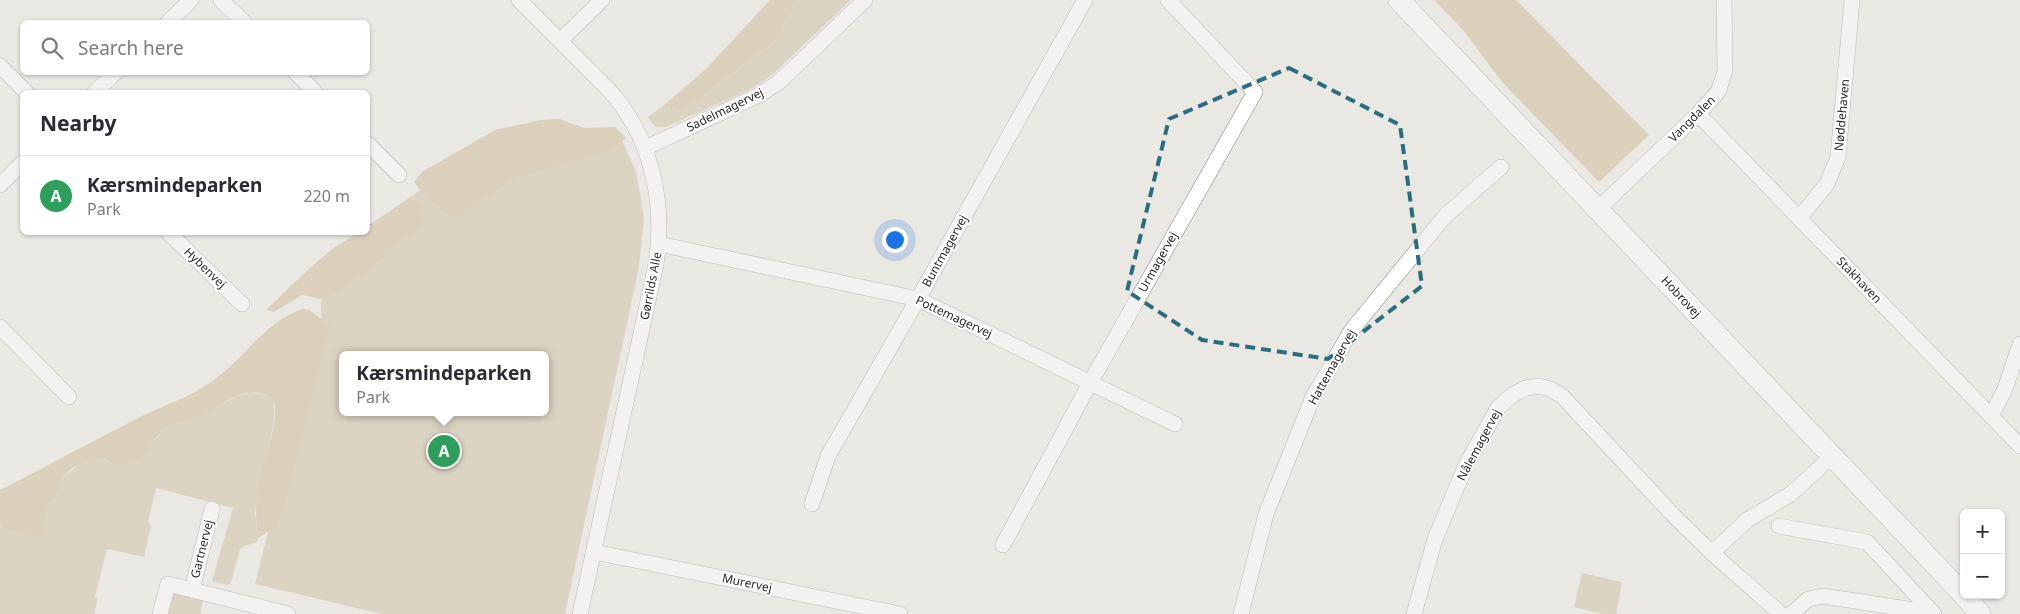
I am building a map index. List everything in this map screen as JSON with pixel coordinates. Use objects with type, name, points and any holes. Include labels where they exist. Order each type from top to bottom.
[{"type":"main road","name":"Hobrovej","points":[[1399,0],[1960,591]]},
{"type":"main road","name":"Hobrovej","points":[[1967,599],[1980,614]]},
{"type":"street","points":[[170,20],[191,0]]},
{"type":"street","points":[[221,0],[242,20]]},
{"type":"street","name":"Gørrilds Alle","points":[[519,0],[616,98],[645,148],[655,181],[659,206],[659,244],[580,614]]},
{"type":"street","points":[[560,41],[602,0]]},
{"type":"street","name":"Sadelmagervej","points":[[645,148],[759,95],[779,82],[865,0]]},
{"type":"street","name":"Buntmagervej","points":[[812,504],[828,456],[1085,0]]},
{"type":"street","name":"Urmagervej","points":[[1003,545],[1090,383],[1255,92],[1168,0]]},
{"type":"street","name":"Vangdalen","points":[[1598,209],[1698,114],[1718,92],[1725,71],[1724,0]]},
{"type":"street","name":"Nøddehaven","points":[[1799,218],[1828,184],[1838,157],[1852,0]]},
{"type":"street","points":[[0,66],[24,90]]},
{"type":"street","points":[[98,90],[113,75]]},
{"type":"street","points":[[298,75],[313,90]]},
{"type":"street","name":"Stakhaven","points":[[1698,114],[2020,446]]},
{"type":"street","points":[[370,146],[399,176]]},
{"type":"street","points":[[0,185],[20,165]]},
{"type":"street","name":"Hattemagervej","points":[[1241,614],[1266,514],[1313,397],[1351,331],[1445,216],[1501,167]]},
{"type":"street","name":"Hybenvej","points":[[171,235],[242,304]]},
{"type":"street","name":"Pottemagervej","points":[[659,244],[918,299],[1175,424]]},
{"type":"street","points":[[0,327],[69,397]]},
{"type":"street","points":[[1991,416],[2005,389],[2020,344]]},
{"type":"street","name":"Nålemagervej","points":[[1414,614],[1435,539],[1466,465],[1498,408],[1512,395],[1526,388],[1539,386],[1550,389],[1562,396],[1674,516],[1712,553],[1781,614]]},
{"type":"street","points":[[1712,553],[1747,520],[1791,494],[1832,456]]},
{"type":"street","name":"Gartnervej","points":[[192,590],[212,509]]},
{"type":"street","points":[[1779,526],[1867,542],[1934,614]]},
{"type":"street","name":"Murervej","points":[[594,552],[900,614]]},
{"type":"street","name":"Gartnervej","points":[[160,614],[168,584],[288,614]]},
{"type":"street","points":[[1791,614],[1808,599],[1823,596],[1934,614]]},
{"type":"highlighted area","points":[[1289,68],[1400,125],[1422,286],[1328,359],[1202,340],[1127,291],[1169,119]]},
{"type":"shaded area","points":[[770,0],[797,0],[776,40],[683,111],[663,106],[706,69]]},
{"type":"shaded area","points":[[797,0],[851,0],[771,76],[749,90],[666,127],[655,127],[648,117],[663,106],[683,111],[776,40]]},
{"type":"shaded area","points":[[1434,0],[1516,0],[1649,135],[1599,182],[1502,82],[1464,31]]},
{"type":"shaded area","points":[[559,119],[584,128],[616,128],[636,171],[644,218],[639,267],[565,614],[382,614],[255,584],[321,319],[321,299],[329,252],[355,235],[370,235],[370,225],[411,197],[495,130],[542,120]]},
{"type":"shaded area","points":[[559,119],[584,128],[615,127],[626,138],[612,151],[525,175],[511,181],[458,218],[450,217],[420,190],[414,182],[422,172],[495,130],[542,120]]},
{"type":"shaded area","points":[[411,197],[424,213],[419,227],[344,290],[321,299],[302,295],[274,312],[266,310],[329,252],[357,235],[370,235],[370,225]]},
{"type":"shaded area","points":[[302,309],[309,310],[330,325],[284,507],[276,527],[258,538],[257,494],[272,434],[275,406],[273,400],[265,394],[253,392],[236,396],[201,415],[170,425],[156,437],[150,450],[138,460],[114,466],[104,458],[92,458],[72,468],[64,477],[56,497],[47,508],[40,537],[5,529],[0,520],[0,490],[142,416],[203,387],[223,373],[276,323]]},
{"type":"shaded area","points":[[250,393],[264,394],[271,398],[274,406],[274,421],[255,512],[257,542],[240,549],[231,583],[227,585],[212,581],[233,508],[156,488],[148,522],[151,526],[144,557],[107,549],[95,597],[98,598],[94,614],[0,614],[0,520],[47,508],[56,497],[64,477],[83,461],[92,458],[103,458],[114,466],[140,458],[165,428],[173,423],[196,417],[237,396]]},
{"type":"shaded area","points":[[1582,573],[1622,582],[1616,614],[1603,614],[1574,607]]},
{"type":"shaded area","points":[[173,593],[202,599],[200,614],[168,614]]},
{"type":"place","name":"Kærsmindeparken","points":[[444,451]]}]
